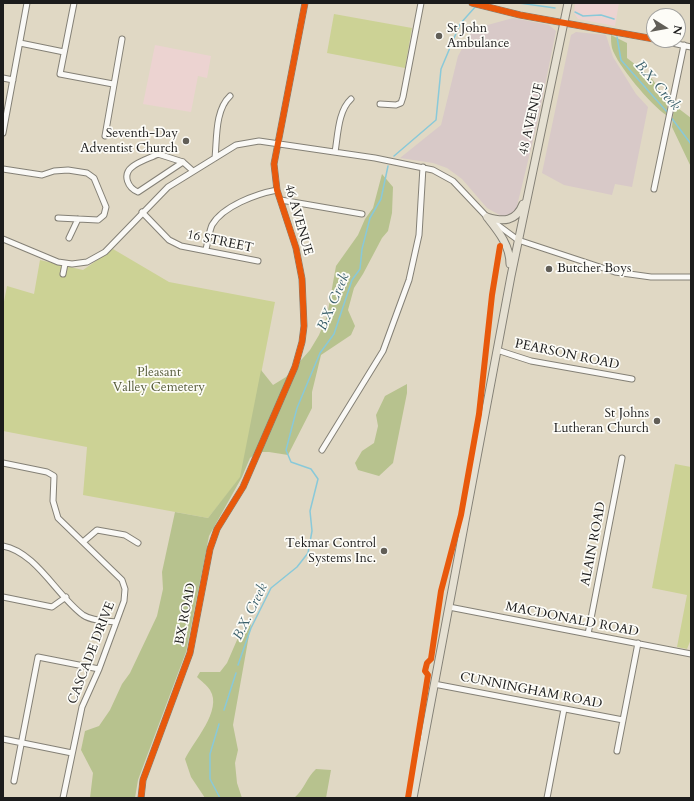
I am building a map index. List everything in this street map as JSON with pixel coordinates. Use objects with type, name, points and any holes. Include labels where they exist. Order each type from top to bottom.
[{"type":"main road","name":"48 AVENUE","points":[[510,276],[565,23],[568,3]]},
{"type":"main road","points":[[487,217],[500,221],[514,217],[522,208],[529,186]]},
{"type":"main road","points":[[414,798],[434,684],[498,350],[510,276],[508,251],[498,231],[487,217]]},
{"type":"street","points":[[3,133],[27,3]]},
{"type":"street","points":[[74,3],[60,74],[113,84]]},
{"type":"street","name":"46 AVENUE","points":[[264,439],[295,367],[304,326],[302,279],[296,248],[277,190],[274,164],[305,3]]},
{"type":"street","points":[[380,104],[396,105],[401,103],[421,3]]},
{"type":"street","points":[[472,3],[565,23],[646,38]]},
{"type":"street","points":[[105,136],[122,39]]},
{"type":"street","points":[[20,43],[64,52]]},
{"type":"street","points":[[654,189],[683,48]]},
{"type":"street","points":[[3,78],[13,80]]},
{"type":"street","points":[[215,158],[220,110],[224,101],[230,96]]},
{"type":"street","points":[[335,152],[345,104],[351,99]]},
{"type":"street","points":[[3,239],[65,264],[87,262],[105,252],[142,212],[168,187],[236,145],[259,141],[423,167],[443,174],[453,181],[487,217],[518,240],[615,272],[651,277],[691,277]]},
{"type":"street","points":[[183,162],[138,192],[132,190],[127,182],[127,175],[131,167],[158,154],[183,162],[193,171]]},
{"type":"street","points":[[322,450],[382,350],[409,280],[419,235],[423,167]]},
{"type":"street","points":[[3,169],[42,175],[54,171],[68,170],[87,174],[94,178],[106,207],[104,215],[98,220],[58,218]]},
{"type":"street","points":[[206,249],[212,226],[219,215],[255,195],[277,190]]},
{"type":"street","points":[[281,200],[362,214]]},
{"type":"street","name":"16 STREET","points":[[142,212],[169,240],[181,246],[206,249],[258,261]]},
{"type":"street","points":[[69,238],[78,219]]},
{"type":"street","points":[[63,274],[65,264]]},
{"type":"street","name":"PEARSON ROAD","points":[[498,350],[531,361],[632,379]]},
{"type":"street","name":"BX ROAD","points":[[140,798],[142,780],[190,653],[210,549],[217,529],[243,487],[264,439]]},
{"type":"street","name":"ALAIN ROAD","points":[[588,634],[622,458]]},
{"type":"street","name":"CASCADE DRIVE","points":[[3,462],[47,472],[54,476],[53,501],[58,518],[122,580],[125,589],[124,601],[99,669],[82,707],[63,798]]},
{"type":"street","points":[[83,542],[97,530],[125,535],[138,543]]},
{"type":"street","points":[[3,546],[10,547],[27,557],[84,615],[116,622]]},
{"type":"street","points":[[3,597],[52,607],[66,597]]},
{"type":"street","name":"MACDONALD ROAD","points":[[449,607],[691,654]]},
{"type":"street","points":[[617,751],[638,644]]},
{"type":"street","points":[[14,782],[38,657],[99,669]]},
{"type":"street","name":"CUNNINGHAM ROAD","points":[[434,684],[623,720]]},
{"type":"street","points":[[547,798],[564,709]]},
{"type":"street","points":[[3,739],[72,753]]},
{"type":"shaded area","points":[[575,3],[619,3],[615,26],[578,19],[574,13]]},
{"type":"shaded area","points":[[513,18],[549,25],[556,31],[538,120],[517,206],[514,213],[503,217],[487,208],[462,179],[447,168],[433,163],[400,158],[441,125],[458,56],[473,29]]},
{"type":"shaded area","points":[[576,32],[606,35],[613,57],[636,94],[648,107],[632,187],[615,184],[612,195],[564,185],[542,173],[571,35]]},
{"type":"shaded area","points":[[155,45],[211,56],[207,78],[198,76],[191,112],[143,104]]},
{"type":"green space","points":[[334,14],[412,28],[405,68],[327,53]]},
{"type":"green space","points":[[611,35],[627,43],[627,58],[650,76],[668,101],[666,115],[652,103],[620,64],[612,48]]},
{"type":"green space","points":[[674,105],[691,118],[691,167],[672,127]]},
{"type":"green space","points":[[382,174],[393,187],[392,213],[388,231],[382,238],[354,288],[348,310],[355,326],[351,335],[321,355],[312,392],[312,408],[288,455],[258,452],[250,458],[242,477],[209,536],[186,652],[138,780],[135,798],[90,798],[93,773],[81,750],[85,731],[99,726],[110,710],[122,684],[130,673],[157,616],[163,589],[162,572],[175,512],[208,518],[240,477],[261,370],[273,385],[286,377],[310,350],[319,335],[327,316],[336,266],[358,235],[365,219],[373,208]]},
{"type":"green space","name":"Pleasant Valley Cemetery","points":[[113,249],[169,282],[275,302],[241,477],[208,518],[83,495],[87,447],[3,431],[3,307],[7,286],[34,294],[40,260],[83,270]]},
{"type":"green space","points":[[407,384],[407,393],[393,463],[379,476],[358,470],[355,463],[362,451],[374,443],[378,426],[376,415],[385,396]]},
{"type":"green space","points":[[675,464],[691,467],[691,639],[687,649],[677,647],[687,595],[652,588]]},
{"type":"green space","points":[[249,621],[251,624],[233,725],[238,750],[235,763],[237,783],[242,798],[205,798],[191,777],[185,759],[205,726],[213,707],[213,698],[210,690],[197,677],[200,672],[220,672],[227,663],[237,640]]},
{"type":"green space","points":[[316,769],[331,770],[326,798],[294,798],[297,795]]},
{"type":"waterway","name":"B.X. Creek","points":[[519,3],[555,8]]},
{"type":"waterway","name":"B.X. Creek","points":[[394,156],[436,120],[441,69],[460,24],[476,6]]},
{"type":"waterway","name":"B.X. Creek","points":[[575,12],[583,16],[601,15],[614,19]]},
{"type":"waterway","name":"B.X. Creek","points":[[617,37],[621,60],[668,113]]},
{"type":"waterway","name":"B.X. Creek","points":[[670,116],[691,144]]},
{"type":"waterway","name":"B.X. Creek","points":[[238,665],[251,628],[271,588],[297,567],[308,553],[312,531],[310,511],[318,479],[311,469],[291,462],[286,450],[297,408],[320,353],[334,334],[352,280],[360,269],[362,249],[370,218],[381,199],[388,166]]},
{"type":"waterway","name":"B.X. Creek","points":[[224,710],[236,673]]},
{"type":"waterway","name":"B.X. Creek","points":[[219,724],[210,754],[210,779],[220,798]]},
{"type":"cycle path","points":[[141,798],[143,780],[190,653],[210,549],[217,529],[243,487],[295,367],[302,342],[304,326],[302,279],[296,248],[277,190],[274,164],[305,3]]},
{"type":"cycle path","points":[[472,3],[520,15],[646,38]]},
{"type":"cycle path","points":[[408,798],[428,675],[425,671],[427,663],[431,659],[441,591],[461,515],[479,414],[492,295],[500,246]]},
{"type":"place","name":"St John Ambulance","points":[[439,36]]},
{"type":"place","name":"Seventh-Day Adventist Church","points":[[186,141]]},
{"type":"place","name":"Butcher Boys","points":[[549,269]]},
{"type":"place","name":"St Johns Lutheran Church","points":[[657,421]]},
{"type":"place","name":"Tekmar Control Systems Inc.","points":[[384,551]]}]
